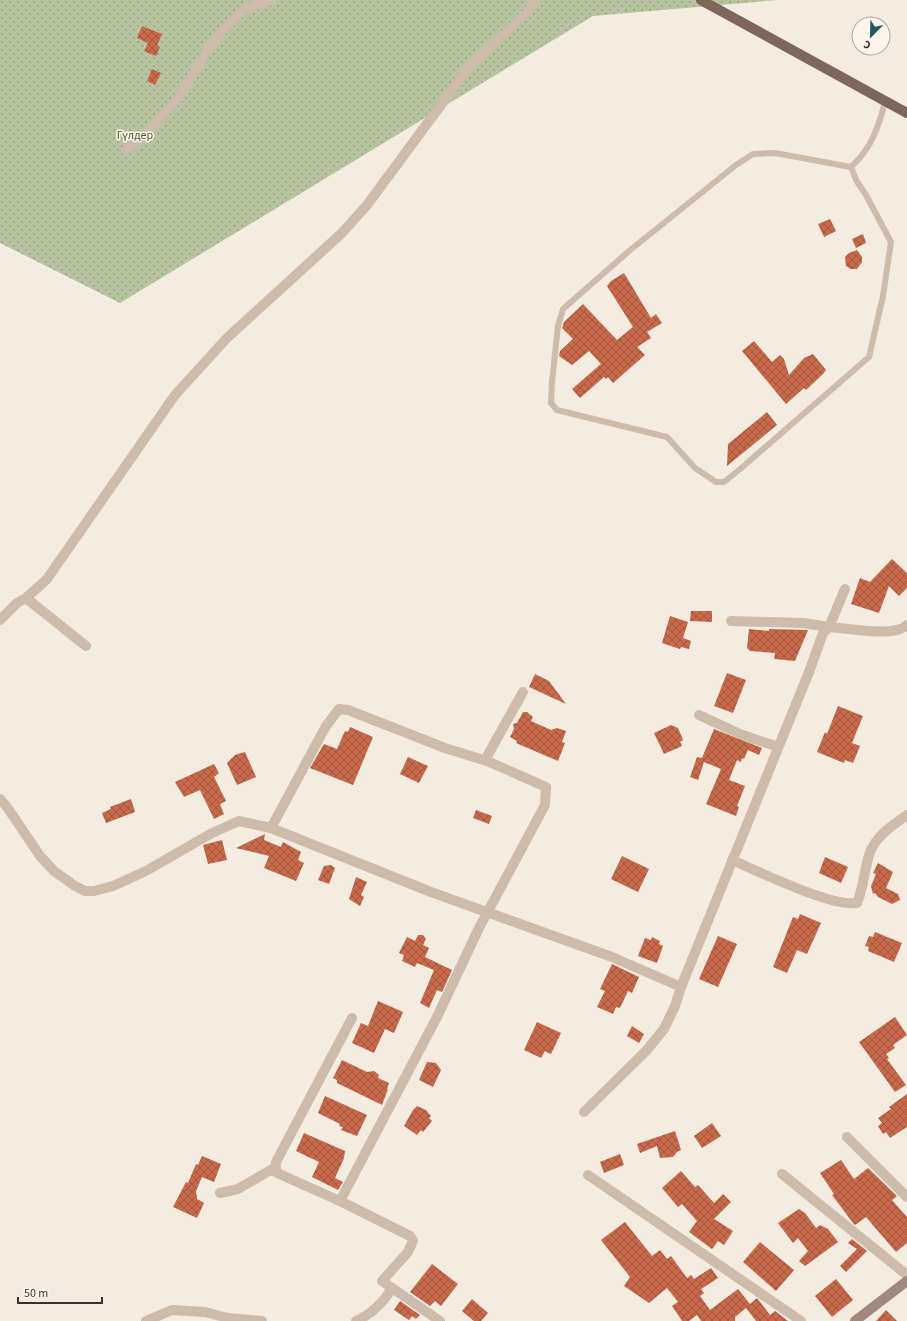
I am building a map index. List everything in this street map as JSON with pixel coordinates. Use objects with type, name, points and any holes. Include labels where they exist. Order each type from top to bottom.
[{"type":"main road","points":[[702,0],[907,113]]},
{"type":"street","points":[[126,150],[143,137],[179,97],[210,46],[224,30],[246,8],[270,0]]},
{"type":"street","points":[[0,620],[17,603],[26,598],[47,579],[175,395],[227,338],[342,233],[367,205],[469,67],[526,14],[535,0]]},
{"type":"street","points":[[584,1112],[646,1050],[664,1029],[675,1006],[681,987],[823,633],[829,627],[845,589]]},
{"type":"street","points":[[26,598],[86,646]]},
{"type":"street","points":[[731,621],[803,623],[876,631],[897,631],[907,625]]},
{"type":"street","points":[[485,760],[523,692]]},
{"type":"street","points":[[271,828],[326,726],[339,709],[348,710],[445,748],[485,760],[546,787],[546,805],[479,928],[437,1017],[340,1201]]},
{"type":"street","points":[[699,715],[740,734],[778,748]]},
{"type":"street","points":[[0,799],[8,807],[40,856],[54,871],[75,886],[85,891],[94,891],[113,886],[139,874],[212,833],[239,820],[271,828],[431,892],[612,957],[681,987]]},
{"type":"street","points":[[732,860],[846,905],[857,903],[873,847],[879,837],[907,815]]},
{"type":"street","points":[[352,1018],[276,1162],[275,1172],[402,1231],[413,1241],[408,1252],[382,1281],[440,1321]]},
{"type":"street","points":[[847,1137],[907,1197]]},
{"type":"street","points":[[220,1193],[238,1189],[276,1167]]},
{"type":"street","points":[[782,1174],[907,1275]]},
{"type":"street","points":[[588,1175],[801,1321]]},
{"type":"street","points":[[855,1321],[907,1281]]},
{"type":"street","points":[[356,1321],[367,1316],[378,1307],[392,1288]]},
{"type":"street","points":[[146,1321],[172,1310],[205,1312],[228,1318],[262,1321]]},
{"type":"lane","points":[[851,167],[860,159],[871,144],[880,124],[885,101]]},
{"type":"lane","points":[[775,153],[851,167],[856,180],[866,195],[891,242],[883,296],[869,356],[724,482],[716,482],[695,468],[667,437],[558,410],[551,404],[556,340],[562,309],[629,251],[736,164],[753,154],[775,153]]},
{"type":"green space","name":"Гүлдер","points":[[0,0],[777,0],[593,16],[120,303],[0,243]]},
{"type":"building","points":[[142,26],[162,34],[157,46],[160,47],[156,56],[144,51],[148,43],[137,38]]},
{"type":"building","points":[[152,69],[161,73],[155,85],[147,81]]},
{"type":"building","points":[[830,219],[836,231],[824,237],[818,224]]},
{"type":"building","points":[[863,234],[866,243],[856,248],[852,239]]},
{"type":"building","points":[[857,250],[862,257],[862,262],[857,269],[851,269],[846,266],[845,257],[849,253]]},
{"type":"building","points":[[624,273],[651,318],[656,314],[662,323],[647,332],[651,338],[637,347],[645,355],[613,383],[608,377],[606,379],[604,377],[580,398],[572,389],[601,364],[589,351],[572,365],[559,356],[560,351],[573,339],[562,328],[564,322],[583,304],[617,340],[633,327],[607,286],[611,281]]},
{"type":"building","points":[[754,341],[772,362],[780,355],[784,359],[789,375],[804,358],[813,354],[826,370],[806,390],[804,388],[786,404],[742,351]]},
{"type":"building","points":[[767,412],[777,425],[727,466],[728,444]]},
{"type":"building","points":[[892,559],[907,573],[907,588],[899,596],[889,586],[879,613],[851,604],[860,578],[870,582]]},
{"type":"building","points":[[691,611],[712,611],[712,622],[690,621]]},
{"type":"building","points":[[670,616],[688,622],[683,638],[691,641],[689,649],[681,647],[680,649],[662,643]]},
{"type":"building","points":[[749,629],[769,631],[769,629],[808,630],[795,661],[774,659],[775,653],[750,651],[747,648]]},
{"type":"building","points":[[727,673],[746,680],[733,713],[714,706]]},
{"type":"building","points":[[535,674],[549,681],[566,704],[529,687]]},
{"type":"building","points":[[838,706],[863,716],[852,743],[860,746],[853,763],[845,760],[844,763],[817,752],[825,732],[827,734]]},
{"type":"building","points":[[523,712],[527,712],[533,717],[531,721],[551,730],[557,728],[566,731],[562,742],[565,743],[558,761],[516,743],[517,741],[510,737],[514,729],[513,724],[517,723]]},
{"type":"building","points":[[671,725],[678,728],[683,740],[680,742],[682,746],[664,754],[654,733]]},
{"type":"building","points":[[350,727],[373,737],[353,785],[310,768],[324,744],[337,749],[345,731],[348,732]]},
{"type":"building","points":[[714,729],[762,748],[759,755],[748,750],[741,762],[737,760],[729,780],[745,786],[737,806],[739,807],[736,816],[706,804],[721,769],[704,762],[698,780],[690,777],[697,757],[702,758]]},
{"type":"building","points":[[245,752],[256,777],[237,785],[227,763],[235,755]]},
{"type":"building","points":[[408,757],[428,766],[419,783],[400,774]]},
{"type":"building","points":[[214,764],[219,773],[214,777],[226,801],[220,804],[224,814],[214,819],[200,790],[184,797],[175,782]]},
{"type":"building","points":[[131,799],[135,812],[106,823],[102,813],[111,809],[110,807]]},
{"type":"building","points":[[476,810],[492,816],[489,824],[473,818]]},
{"type":"building","points":[[265,834],[264,840],[281,847],[283,842],[301,852],[298,860],[304,863],[296,881],[264,868],[269,856],[236,848]]},
{"type":"building","points":[[222,840],[227,860],[208,864],[203,845]]},
{"type":"building","points":[[622,856],[649,869],[638,892],[611,879]]},
{"type":"building","points":[[825,857],[848,867],[841,883],[819,873]]},
{"type":"building","points":[[878,863],[893,872],[886,888],[898,894],[900,900],[892,904],[878,897],[875,893],[873,894],[871,886],[876,874],[873,873]]},
{"type":"building","points":[[331,865],[335,868],[329,884],[318,880],[324,866]]},
{"type":"building","points":[[356,877],[367,882],[361,895],[364,897],[360,906],[349,899]]},
{"type":"building","points":[[800,914],[821,923],[807,954],[797,950],[787,973],[773,967],[793,917],[798,919]]},
{"type":"building","points":[[875,932],[902,943],[894,962],[868,951],[869,947],[865,946],[869,936],[873,937]]},
{"type":"building","points":[[418,935],[423,935],[426,939],[423,945],[429,948],[425,957],[452,970],[442,992],[437,990],[429,1008],[420,1003],[434,970],[417,963],[415,967],[402,961],[404,955],[399,953],[407,937],[415,941]]},
{"type":"building","points":[[718,936],[737,944],[718,987],[699,979]]},
{"type":"building","points":[[652,937],[660,941],[659,944],[663,946],[657,963],[638,956],[645,938],[651,940]]},
{"type":"building","points":[[612,964],[639,977],[632,993],[628,991],[620,1008],[616,1007],[613,1014],[597,1007],[605,991],[600,989]]},
{"type":"building","points":[[378,1001],[403,1012],[394,1033],[385,1029],[374,1053],[352,1043],[361,1023],[368,1026]]},
{"type":"building","points":[[895,1017],[907,1035],[893,1045],[895,1048],[886,1054],[889,1058],[887,1059],[906,1085],[895,1092],[859,1042]]},
{"type":"building","points":[[537,1022],[561,1033],[551,1054],[545,1051],[541,1058],[524,1050]]},
{"type":"building","points":[[632,1026],[644,1034],[639,1043],[627,1036]]},
{"type":"building","points":[[342,1060],[367,1072],[374,1071],[379,1075],[378,1078],[389,1083],[382,1105],[337,1083],[337,1080],[333,1078]]},
{"type":"building","points":[[427,1062],[436,1063],[441,1070],[433,1087],[419,1080]]},
{"type":"building","points":[[907,1094],[907,1127],[890,1138],[886,1132],[883,1134],[878,1126],[882,1123],[878,1118],[891,1109],[889,1107]]},
{"type":"building","points":[[325,1096],[367,1115],[357,1136],[341,1130],[343,1127],[339,1126],[340,1124],[318,1113]]},
{"type":"building","points":[[417,1106],[426,1110],[431,1116],[429,1118],[432,1121],[423,1132],[421,1130],[417,1135],[404,1126]]},
{"type":"building","points":[[712,1123],[721,1136],[702,1148],[694,1136]]},
{"type":"building","points":[[675,1131],[681,1150],[673,1157],[660,1158],[657,1146],[640,1153],[637,1144]]},
{"type":"building","points":[[304,1133],[345,1151],[344,1158],[335,1178],[343,1182],[338,1190],[312,1177],[319,1162],[296,1151]]},
{"type":"building","points":[[620,1154],[624,1165],[604,1173],[600,1162]]},
{"type":"building","points":[[202,1156],[221,1164],[214,1182],[202,1177],[196,1191],[197,1199],[204,1203],[197,1218],[173,1207],[186,1182],[188,1183],[196,1164],[198,1165]]},
{"type":"building","points":[[841,1160],[854,1179],[868,1168],[897,1196],[892,1200],[907,1217],[907,1243],[896,1252],[866,1217],[855,1225],[832,1195],[834,1194],[820,1173]]},
{"type":"building","points":[[681,1171],[695,1187],[698,1185],[714,1203],[723,1194],[731,1202],[714,1219],[733,1231],[724,1245],[718,1241],[712,1249],[689,1232],[697,1221],[682,1204],[678,1207],[662,1188]]},
{"type":"building","points":[[799,1209],[805,1213],[816,1228],[820,1225],[828,1229],[838,1242],[805,1266],[799,1261],[808,1251],[798,1238],[793,1243],[778,1223]]},
{"type":"building","points":[[625,1222],[652,1256],[660,1250],[667,1259],[671,1256],[687,1278],[691,1275],[694,1279],[711,1268],[718,1278],[701,1289],[704,1293],[700,1296],[710,1310],[738,1289],[750,1304],[757,1298],[770,1315],[775,1311],[788,1321],[756,1321],[746,1308],[735,1317],[735,1321],[701,1321],[697,1315],[689,1321],[682,1321],[672,1306],[678,1302],[667,1288],[649,1303],[624,1286],[630,1277],[601,1240]]},
{"type":"building","points":[[852,1239],[867,1251],[846,1272],[840,1266],[857,1249],[848,1243]]},
{"type":"building","points":[[760,1242],[794,1270],[776,1291],[743,1262]]},
{"type":"building","points":[[432,1264],[458,1284],[441,1306],[435,1301],[430,1306],[410,1292]]},
{"type":"building","points":[[836,1279],[853,1300],[832,1317],[815,1296]]},
{"type":"building","points":[[472,1299],[488,1313],[481,1321],[474,1321],[462,1311]]},
{"type":"building","points":[[400,1301],[420,1315],[416,1319],[412,1316],[409,1320],[394,1310]]},
{"type":"building","points":[[886,1310],[897,1321],[876,1321]]}]
